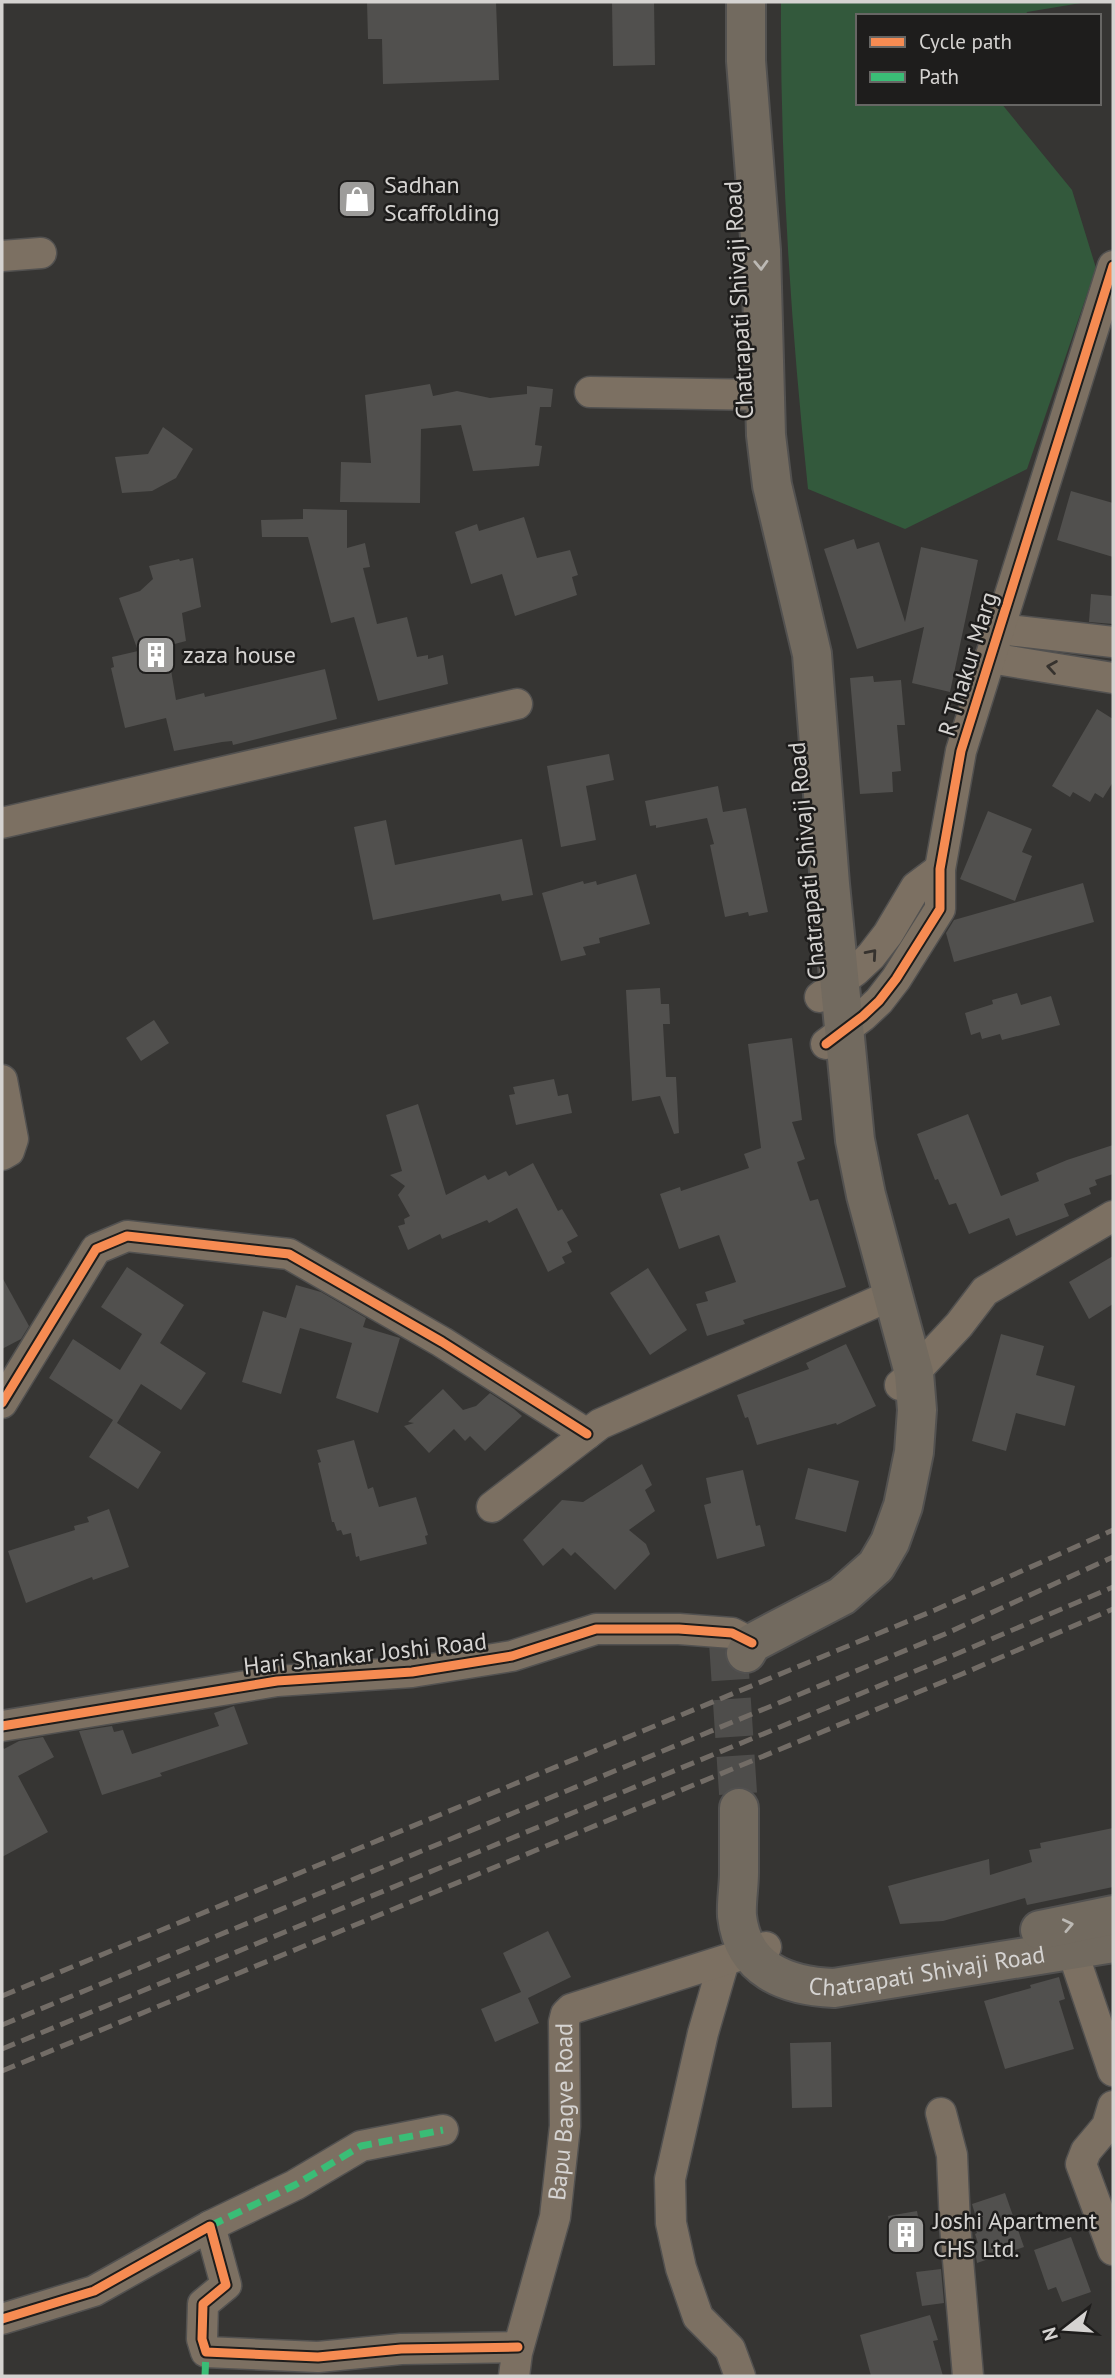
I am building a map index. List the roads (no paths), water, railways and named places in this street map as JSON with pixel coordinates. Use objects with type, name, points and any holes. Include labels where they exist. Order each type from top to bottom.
[{"type":"main road","name":"Chatrapati Shivaji Road","points":[[725,2],[753,395]]},
{"type":"main road","points":[[739,1643],[842,1596],[876,1566],[890,1542],[903,1506],[917,1410],[887,1296],[835,1037],[829,990],[812,654],[772,485],[766,435],[753,395],[761,250],[746,61],[746,2]]},
{"type":"main road","points":[[747,1807],[757,1930],[747,1954]]},
{"type":"main road","name":"Chatrapati Shivaji Road","points":[[747,1954],[779,1958],[797,1968],[842,1972],[1113,1915]]},
{"type":"main road","name":"Chatrapati Shivaji Road","points":[[747,1954],[775,1975],[816,1987],[834,1988],[1113,1943]]},
{"type":"street","points":[[2,256],[41,253]]},
{"type":"street","name":"R Thakur Marg","points":[[835,1037],[879,1001],[940,909],[940,869],[961,751],[1113,266]]},
{"type":"street","points":[[590,392],[753,395]]},
{"type":"street","points":[[999,629],[1113,642]]},
{"type":"street","points":[[990,658],[1113,678]]},
{"type":"street","points":[[2,823],[517,704]]},
{"type":"street","points":[[829,990],[871,956],[888,934],[916,887],[940,869]]},
{"type":"street","points":[[2,1080],[13,1139],[9,1151],[2,1155]]},
{"type":"street","points":[[907,1379],[958,1325],[985,1291],[1113,1216]]},
{"type":"street","points":[[2,1403],[96,1249],[127,1236],[289,1254],[442,1342],[587,1434]]},
{"type":"street","points":[[492,1507],[600,1424],[887,1296]]},
{"type":"street","name":"Hari Shankar Joshi Road","points":[[2,1726],[277,1681],[412,1672],[512,1656],[596,1629],[679,1629],[739,1643]]},
{"type":"street","points":[[1072,1950],[1113,2071]]},
{"type":"street","points":[[740,2376],[730,2349],[698,2317],[681,2268],[671,2223],[670,2179],[703,2033],[747,1954]]},
{"type":"street","name":"Bapu Bagve Road","points":[[514,2376],[519,2347],[555,2217],[565,2126],[566,2014],[571,2009],[747,1954]]},
{"type":"street","points":[[1113,2106],[1107,2126],[1086,2151],[1081,2164],[1113,2250]]},
{"type":"street","points":[[941,2113],[952,2155],[954,2212],[968,2376]]},
{"type":"street","points":[[2,2319],[94,2291],[210,2226],[295,2185],[361,2146],[443,2130]]},
{"type":"street","points":[[210,2226],[226,2286],[204,2304],[202,2339],[206,2364],[401,2349],[519,2347]]},
{"type":"tunnel","points":[[728,1642],[739,1808]]},
{"type":"railway","points":[[2,1996],[935,1610],[1113,1530]]},
{"type":"railway","points":[[2,2025],[945,1634],[1113,1557]]},
{"type":"railway","points":[[2,2049],[1113,1587]]},
{"type":"railway","points":[[2,2071],[1113,1609]]},
{"type":"place","name":"Sadhan Scaffolding","points":[[357,199]]},
{"type":"place","name":"zaza house","points":[[156,655]]},
{"type":"place","name":"Joshi Apartment CHS Ltd.","points":[[906,2235]]}]
